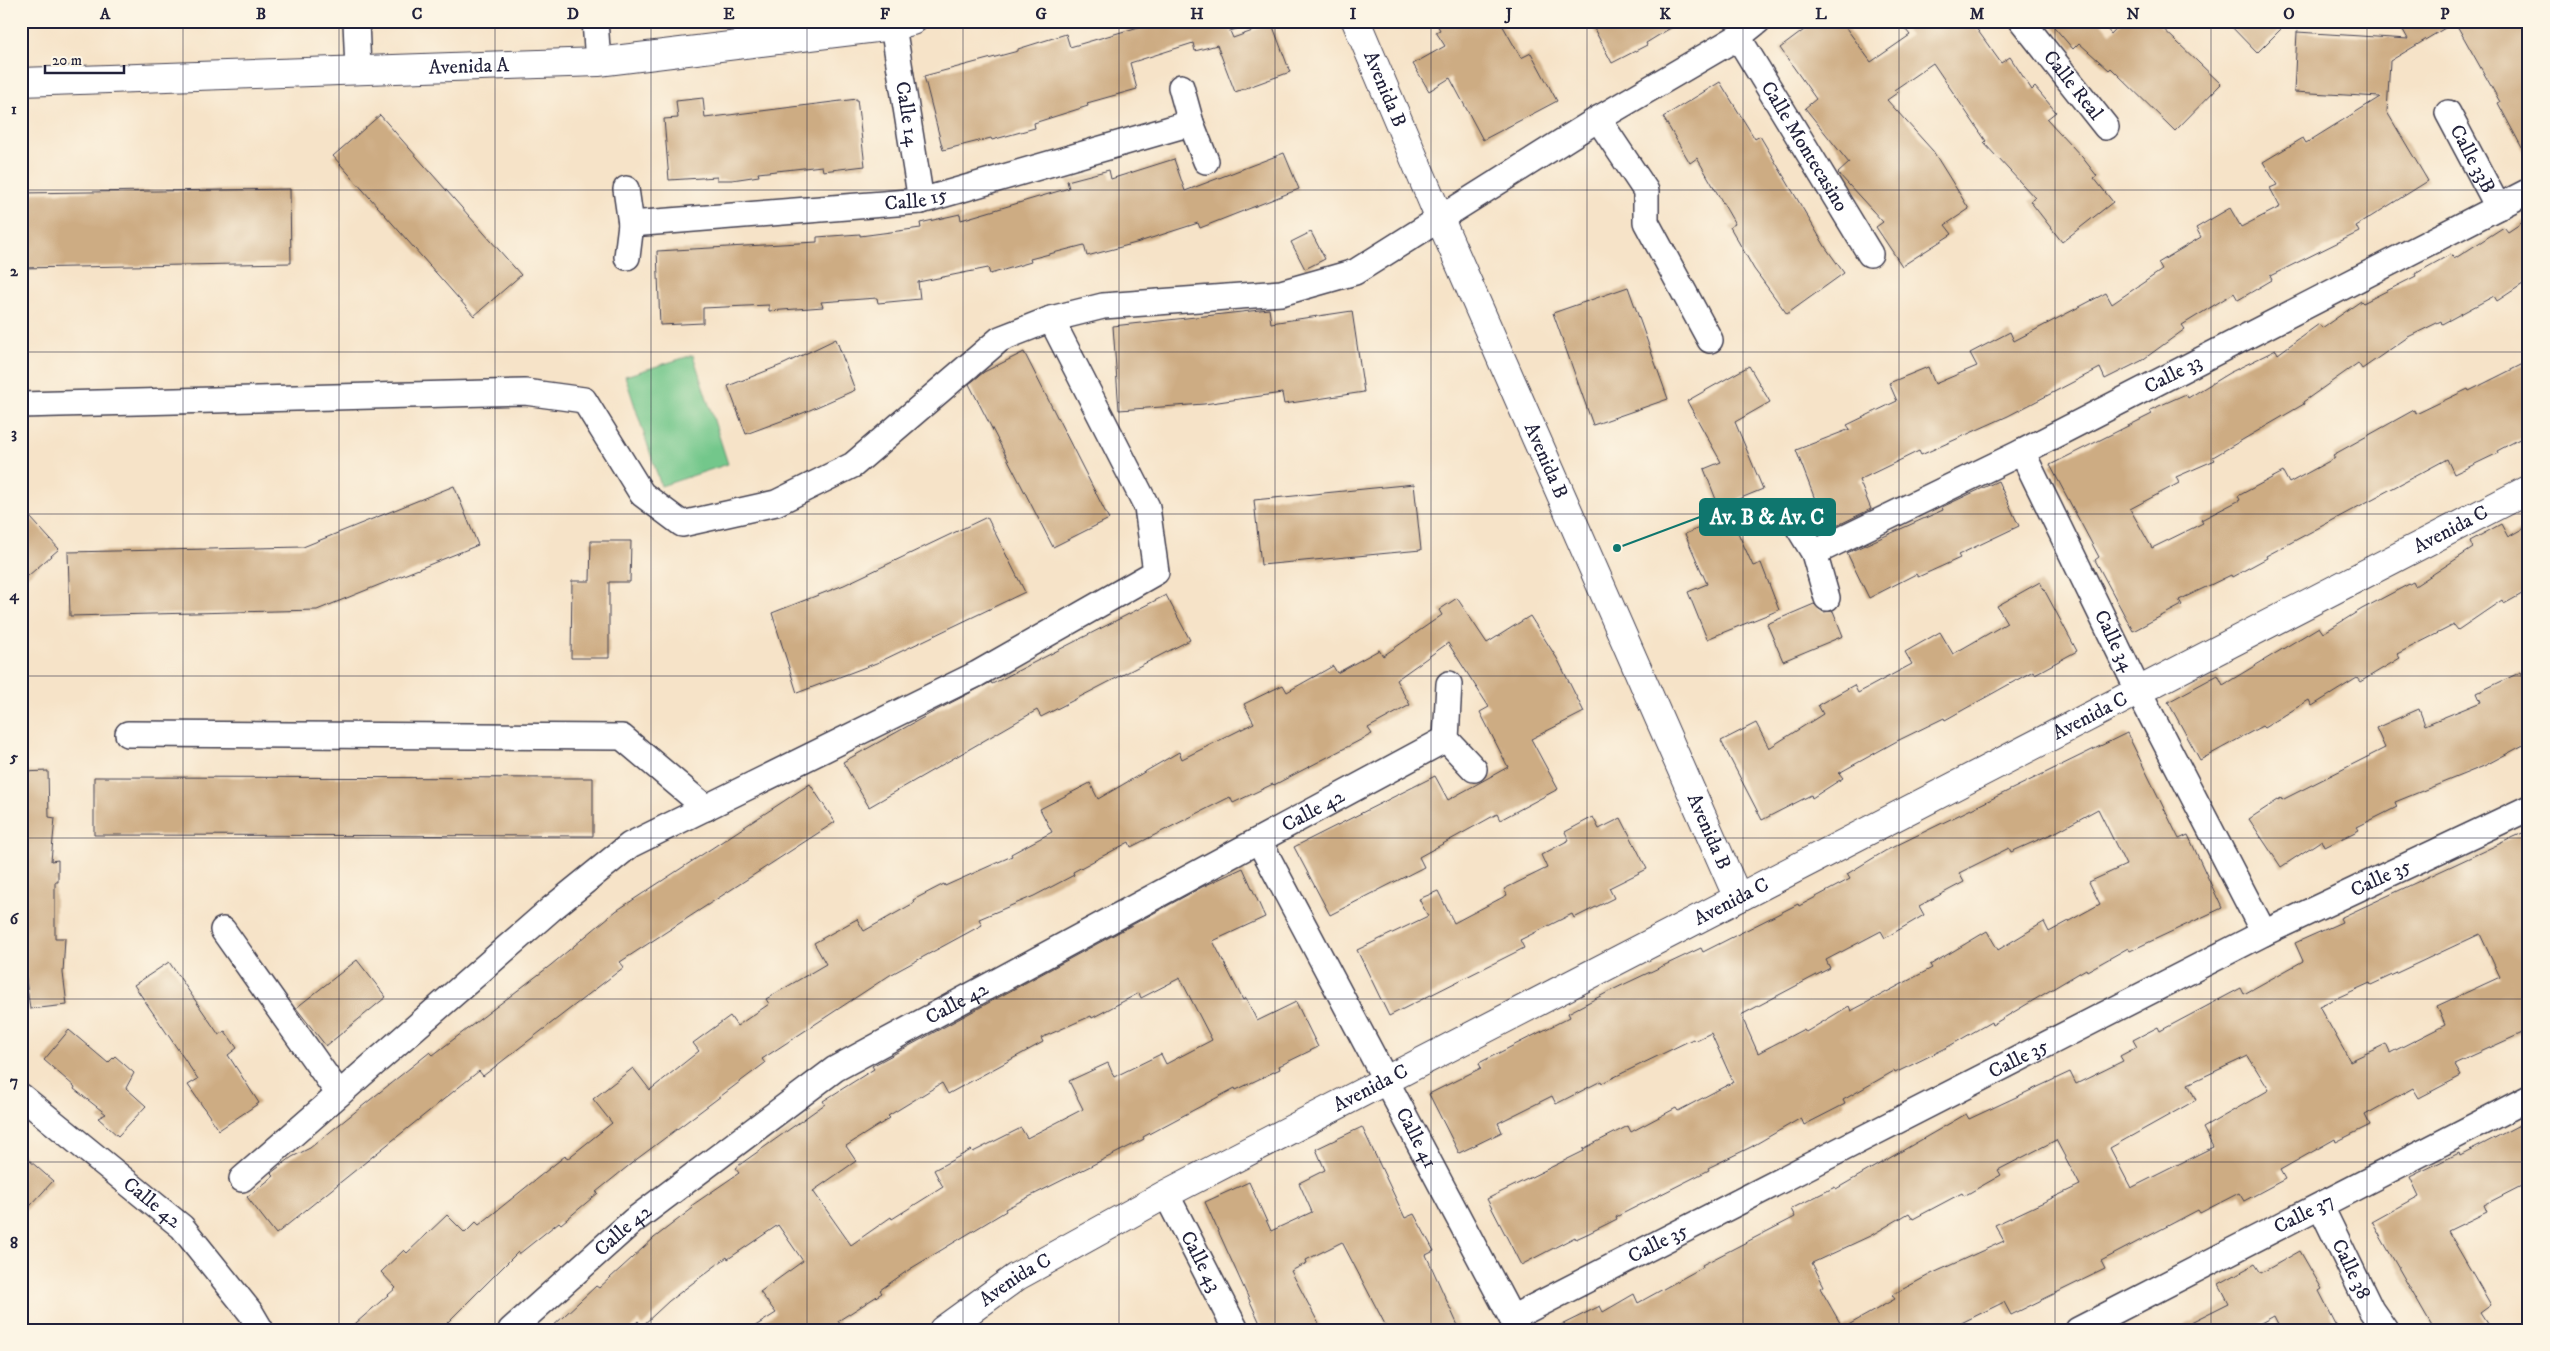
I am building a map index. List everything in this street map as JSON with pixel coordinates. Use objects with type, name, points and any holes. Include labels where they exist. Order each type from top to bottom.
[{"type":"street","points":[[356,21],[358,70]]},
{"type":"street","points":[[595,21],[598,62]]},
{"type":"street","name":"Avenida B","points":[[1356,21],[1439,217],[1738,898]]},
{"type":"street","points":[[21,404],[525,392],[584,400],[642,494],[682,524],[776,502],[853,465],[1000,339],[1052,319],[1103,306],[1281,294],[1355,272],[1439,217],[1598,119],[1738,37],[1758,21]]},
{"type":"street","name":"Calle Real","points":[[2022,21],[2106,127]]},
{"type":"street","name":"Avenida A","points":[[21,82],[598,62],[902,23]]},
{"type":"street","name":"Calle 14","points":[[902,23],[921,201]]},
{"type":"street","name":"Calle Montecasino","points":[[1738,37],[1870,254]]},
{"type":"street","points":[[1181,88],[1191,123],[1206,161]]},
{"type":"street","name":"Calle 33B","points":[[2448,113],[2498,207]]},
{"type":"street","points":[[1598,119],[1646,191],[1646,222],[1710,340]]},
{"type":"street","name":"Calle 15","points":[[631,224],[921,201],[1191,123]]},
{"type":"street","points":[[626,189],[631,224],[627,257]]},
{"type":"street","name":"Calle 33","points":[[1814,553],[2022,452],[2529,191]]},
{"type":"street","points":[[242,1179],[551,909],[630,845],[977,674],[1156,572],[1147,507],[1052,319]]},
{"type":"street","name":"Calle 34","points":[[2022,452],[2139,692],[2264,933]]},
{"type":"street","name":"Avenida C","points":[[943,1330],[1016,1277],[1166,1194],[2529,489]]},
{"type":"street","points":[[1792,517],[1814,553],[1827,598]]},
{"type":"street","points":[[1449,684],[1446,739],[1474,769]]},
{"type":"street","points":[[128,734],[622,737],[706,808]]},
{"type":"street","name":"Calle 42","points":[[511,1330],[633,1221],[835,1069],[1446,739]]},
{"type":"street","name":"Calle 35","points":[[1515,1324],[2264,933],[2529,808]]},
{"type":"street","name":"Calle 41","points":[[1259,841],[1515,1324]]},
{"type":"street","points":[[223,930],[339,1094]]},
{"type":"street","name":"Calle 42","points":[[21,1096],[182,1227],[251,1313],[261,1330]]},
{"type":"street","name":"Calle 37","points":[[2090,1327],[2529,1098]]},
{"type":"street","name":"Calle 43","points":[[1166,1194],[1236,1330]]},
{"type":"street","name":"Calle 38","points":[[2321,1207],[2371,1310],[2385,1330]]},
{"type":"green space","points":[[693,355],[728,464],[661,486],[625,376]]},
{"type":"building","points":[[1159,21],[1246,21],[1246,26],[1230,31],[1233,38],[1272,24],[1290,72],[1235,92],[1217,45],[1195,51],[1193,43],[1130,63],[1137,89],[1087,103],[1088,106],[1034,123],[1035,128],[992,140],[991,138],[943,150],[924,76],[1018,51],[1018,49],[1066,34],[1070,47]]},
{"type":"building","points":[[1435,21],[1500,21],[1521,58],[1531,53],[1557,101],[1483,140],[1450,78],[1429,91],[1413,64],[1445,46],[1436,32],[1440,30]]},
{"type":"building","points":[[1590,21],[1682,21],[1646,43],[1647,45],[1612,63]]},
{"type":"building","points":[[1816,21],[1841,21],[1871,62],[1910,35],[1899,21],[1971,21],[2001,63],[2010,57],[2032,90],[2035,87],[2056,112],[2047,119],[2082,157],[2097,176],[2094,178],[2113,202],[2062,242],[2030,201],[2035,198],[1984,143],[1986,141],[1933,63],[1894,90],[1897,93],[1887,100],[1933,151],[1969,209],[1945,225],[1952,234],[1902,266],[1876,227],[1883,222],[1838,173],[1849,163],[1805,108],[1816,99],[1780,48]]},
{"type":"building","points":[[2049,21],[2104,21],[2102,23],[2111,34],[2123,21],[2155,21],[2221,84],[2175,131],[2111,68],[2109,70],[2079,43],[2073,49]]},
{"type":"building","points":[[2226,21],[2289,21],[2257,53]]},
{"type":"building","points":[[2398,21],[2529,21],[2529,161],[2498,103],[2500,102],[2455,22],[2390,61],[2387,112],[2428,181],[2356,226],[2359,232],[2270,276],[2272,280],[2238,300],[2234,293],[2182,325],[2185,329],[2141,361],[2105,379],[2100,368],[2008,416],[1921,455],[1919,451],[1859,480],[1871,509],[1834,527],[1829,517],[1823,520],[1796,450],[1850,429],[1847,425],[1897,401],[1889,383],[1928,367],[1935,384],[1977,366],[1970,353],[2010,332],[2014,341],[2106,293],[2112,304],[2162,270],[2158,263],[2201,237],[2196,228],[2230,208],[2241,227],[2280,207],[2270,188],[2277,185],[2263,162],[2303,138],[2306,143],[2380,97],[2294,92],[2297,32],[2408,39]]},
{"type":"building","points":[[1720,82],[1755,139],[1760,136],[1826,248],[1844,273],[1787,314],[1754,269],[1730,227],[1735,224],[1697,158],[1690,163],[1663,117]]},
{"type":"building","points":[[703,98],[705,118],[857,99],[865,166],[823,171],[822,166],[758,173],[759,176],[732,180],[717,180],[717,177],[669,180],[664,119],[678,118],[676,101]]},
{"type":"building","points":[[380,115],[521,275],[474,316],[333,156]]},
{"type":"building","points":[[1284,153],[1299,189],[1200,228],[1198,223],[1136,243],[1087,256],[1084,245],[1030,259],[1031,262],[990,274],[988,268],[918,282],[920,299],[878,303],[877,298],[821,302],[823,307],[769,311],[769,305],[703,308],[703,323],[660,325],[657,251],[817,242],[817,237],[860,234],[860,236],[921,228],[920,223],[960,214],[961,220],[1069,188],[1067,181],[1109,170],[1111,179],[1174,159],[1185,191]]},
{"type":"building","points":[[290,189],[291,263],[21,268],[21,193]]},
{"type":"building","points":[[2529,218],[2529,280],[2497,301],[2494,296],[2442,324],[2441,321],[2408,337],[2362,369],[2358,363],[2303,402],[2304,404],[2213,457],[2215,460],[2176,477],[2179,483],[2130,509],[2152,548],[2203,523],[2201,520],[2240,500],[2238,496],[2283,472],[2289,483],[2335,458],[2333,455],[2414,410],[2416,414],[2468,389],[2469,391],[2529,361],[2529,434],[2497,451],[2498,453],[2454,474],[2447,459],[2266,556],[2267,558],[2232,577],[2231,575],[2179,600],[2182,605],[2133,631],[2095,560],[2099,557],[2050,465],[2152,414],[2150,410],[2186,394],[2188,398],[2229,373],[2276,350],[2278,354],[2319,324],[2322,328],[2361,301],[2363,303],[2416,276],[2415,274],[2451,254],[2454,259],[2504,227],[2508,232]]},
{"type":"building","points":[[1311,232],[1325,259],[1305,269],[1291,242]]},
{"type":"building","points":[[1628,287],[1668,399],[1593,425],[1553,313]]},
{"type":"building","points":[[1269,309],[1271,323],[1352,311],[1364,392],[1284,404],[1282,393],[1204,404],[1119,410],[1113,326]]},
{"type":"building","points":[[836,339],[855,390],[803,413],[746,434],[728,386],[784,364]]},
{"type":"building","points":[[1024,352],[1109,519],[1053,547],[969,384],[984,372]]},
{"type":"building","points":[[1749,366],[1770,402],[1735,422],[1763,489],[1719,507],[1704,469],[1721,462],[1687,401]]},
{"type":"building","points":[[1998,481],[2019,526],[1958,555],[1960,558],[1918,577],[1916,574],[1869,598],[1847,553],[1943,510],[1942,507]]},
{"type":"building","points":[[1414,484],[1421,550],[1261,565],[1254,500]]},
{"type":"building","points":[[454,486],[478,545],[317,610],[70,616],[68,552],[303,547]]},
{"type":"building","points":[[21,507],[59,549],[21,582]]},
{"type":"building","points":[[1730,515],[1753,566],[1761,563],[1779,610],[1707,639],[1688,592],[1707,584],[1685,534]]},
{"type":"building","points":[[987,517],[1025,592],[879,662],[797,693],[772,613],[844,585]]},
{"type":"building","points":[[2501,524],[2508,537],[2529,525],[2529,590],[2504,604],[2502,600],[2458,630],[2454,625],[2397,654],[2400,658],[2360,682],[2357,678],[2312,706],[2309,700],[2264,728],[2262,726],[2200,760],[2168,702],[2218,675],[2223,685],[2319,627],[2323,633],[2362,609],[2413,582],[2415,586],[2473,548],[2470,541]]},
{"type":"building","points":[[591,541],[631,541],[630,582],[609,582],[609,658],[571,658],[572,581],[590,581]]},
{"type":"building","points":[[2040,582],[2077,651],[2035,674],[2033,671],[1945,720],[1944,718],[1897,741],[1839,773],[1843,778],[1812,798],[1811,795],[1762,820],[1721,741],[1756,723],[1769,748],[1823,714],[1818,705],[1854,685],[1858,693],[1912,664],[1905,652],[1940,632],[1953,654],[2007,623],[1997,606]]},
{"type":"building","points":[[1166,595],[1190,640],[1041,717],[1037,710],[869,807],[843,762],[991,682],[992,684]]},
{"type":"building","points":[[1457,598],[1487,643],[1530,616],[1558,660],[1584,712],[1531,739],[1558,789],[1500,820],[1497,814],[1419,857],[1424,867],[1330,915],[1294,847],[1435,776],[1448,800],[1508,767],[1480,712],[1489,707],[1448,643],[1396,680],[1410,705],[1368,728],[1372,734],[1274,785],[1233,803],[1230,797],[1131,847],[1129,842],[1073,872],[1074,875],[1034,896],[979,919],[982,925],[890,975],[762,1059],[765,1063],[637,1159],[596,1192],[598,1193],[561,1224],[559,1222],[519,1254],[518,1252],[440,1330],[348,1330],[396,1288],[381,1272],[404,1250],[407,1253],[447,1215],[465,1233],[476,1222],[479,1225],[565,1156],[567,1159],[612,1123],[593,1099],[633,1068],[650,1090],[699,1051],[693,1043],[730,1016],[737,1026],[769,1004],[766,999],[826,964],[814,943],[857,919],[864,931],[914,903],[913,900],[944,884],[945,886],[1012,856],[1011,854],[1052,832],[1040,809],[1090,783],[1098,799],[1179,752],[1182,759],[1254,723],[1244,704],[1283,685],[1287,692],[1333,666],[1337,673],[1379,650],[1383,656],[1442,615],[1439,610]]},
{"type":"building","points":[[1814,604],[1823,612],[1833,611],[1843,636],[1783,661],[1767,624]]},
{"type":"building","points":[[2521,672],[2529,687],[2529,742],[2484,766],[2395,802],[2397,807],[2357,827],[2359,830],[2325,847],[2322,840],[2281,867],[2249,819],[2281,798],[2282,800],[2385,748],[2376,728],[2419,709],[2425,725],[2481,702],[2477,693]]},
{"type":"building","points":[[2127,733],[2179,839],[2188,835],[2222,908],[2130,951],[2128,948],[2087,971],[2086,969],[1992,1025],[1991,1022],[1944,1049],[1895,1073],[1894,1071],[1843,1100],[1845,1104],[1804,1125],[1801,1118],[1751,1147],[1708,1168],[1709,1170],[1616,1217],[1617,1219],[1576,1239],[1575,1237],[1521,1265],[1487,1199],[1584,1151],[1583,1149],[1628,1126],[1631,1132],[1676,1108],[1678,1111],[1733,1082],[1711,1033],[1694,1041],[1693,1039],[1602,1083],[1601,1081],[1556,1104],[1552,1096],[1498,1123],[1502,1132],[1459,1153],[1429,1094],[1481,1068],[1479,1063],[1570,1017],[1568,1013],[1612,990],[1701,948],[1703,952],[1850,879],[1847,874],[1885,851]],"holes":[[[2098,809],[2126,865],[2089,882],[2100,904],[2049,932],[2044,922],[1998,950],[1987,931],[1930,965],[1932,968],[1851,1011],[1849,1006],[1806,1032],[1804,1029],[1758,1053],[1741,1015],[1830,968],[1826,960],[1881,931],[1885,938],[1924,915],[1919,906],[1964,882],[1959,873],[2009,848],[2011,852],[2056,832]]]},
{"type":"building","points":[[48,771],[49,817],[55,818],[51,861],[58,860],[58,882],[55,882],[55,938],[65,938],[63,973],[67,1005],[30,1009],[24,964],[23,930],[21,930],[21,772]]},
{"type":"building","points":[[94,777],[593,778],[593,836],[94,835]]},
{"type":"building","points":[[810,784],[835,822],[620,962],[624,967],[483,1076],[479,1071],[276,1234],[247,1197],[274,1176],[271,1173],[292,1157],[310,1148],[430,1052],[433,1055],[551,965],[616,911]]},
{"type":"building","points":[[1593,817],[1599,829],[1621,818],[1647,869],[1609,888],[1614,898],[1574,918],[1572,914],[1520,940],[1524,948],[1389,1016],[1357,950],[1428,916],[1419,899],[1438,891],[1454,923],[1507,895],[1504,889],[1547,868],[1541,855],[1569,840],[1565,832]]},
{"type":"building","points":[[2529,830],[2529,1030],[2454,1064],[2461,1076],[2419,1098],[2413,1088],[2365,1115],[2370,1125],[2336,1142],[2335,1139],[2280,1170],[2285,1179],[2244,1201],[2239,1193],[2200,1213],[2198,1210],[2101,1261],[2105,1269],[2011,1315],[2004,1302],[1947,1330],[1551,1330],[1600,1306],[1603,1312],[1634,1294],[1638,1303],[1703,1267],[1702,1265],[1795,1217],[1791,1209],[1835,1187],[1836,1189],[1966,1114],[1969,1119],[2070,1072],[2076,1084],[2123,1061],[2120,1056],[2137,1047],[2133,1040],[2158,1027],[2160,1031],[2241,988],[2244,994],[2303,961],[2295,943],[2342,922],[2340,918]],"holes":[[[2480,934],[2500,977],[2437,1006],[2445,1025],[2390,1053],[2386,1044],[2350,1061],[2319,1006],[2370,983],[2371,985]],[[2248,1056],[2269,1090],[2203,1128],[2213,1147],[2131,1188],[2110,1148],[2196,1100],[2188,1084]],[[2056,1140],[2080,1185],[1995,1225],[2004,1241],[1931,1274],[1892,1295],[1895,1299],[1843,1328],[1820,1288],[1824,1286],[1812,1263],[1870,1236],[1909,1213],[1913,1219],[1962,1193],[1964,1196],[2001,1175],[1998,1170]]]},
{"type":"building","points":[[1243,868],[1265,917],[1213,941],[1243,1000],[1246,998],[1257,1021],[1296,1002],[1318,1047],[1279,1066],[1280,1069],[1236,1090],[1235,1088],[1143,1137],[1144,1139],[1005,1209],[1006,1211],[910,1269],[880,1290],[882,1293],[838,1321],[844,1330],[749,1330],[776,1313],[760,1292],[803,1261],[778,1225],[728,1259],[727,1257],[669,1301],[642,1326],[638,1321],[629,1330],[549,1330],[596,1286],[599,1288],[654,1238],[693,1208],[691,1206],[739,1173],[735,1168],[825,1104],[823,1101],[874,1069],[872,1066],[1202,887]],"holes":[[[1180,978],[1212,1040],[1166,1064],[1161,1054],[1114,1077],[1108,1063],[1069,1081],[1083,1109],[1027,1138],[1021,1128],[973,1152],[971,1150],[934,1170],[943,1187],[892,1219],[891,1217],[851,1245],[813,1191],[856,1161],[846,1146],[890,1118],[888,1116],[942,1083],[948,1094],[1043,1042],[1041,1038],[1091,1016],[1092,1018],[1139,993],[1141,998]]]},
{"type":"building","points":[[357,960],[386,997],[326,1046],[296,1008]]},
{"type":"building","points":[[169,962],[219,1035],[225,1031],[237,1048],[228,1055],[259,1103],[219,1130],[188,1085],[198,1079],[134,985]]},
{"type":"building","points":[[69,1030],[108,1063],[115,1056],[134,1073],[126,1088],[146,1106],[118,1136],[98,1118],[106,1114],[74,1089],[75,1087],[44,1060]]},
{"type":"building","points":[[2529,1120],[2529,1182],[2484,1205],[2487,1212],[2448,1231],[2491,1305],[2480,1313],[2491,1330],[2434,1330],[2372,1222],[2419,1196],[2410,1177],[2459,1153],[2460,1156]]},
{"type":"building","points":[[1362,1127],[1405,1218],[1414,1214],[1434,1251],[1426,1255],[1460,1330],[1388,1330],[1342,1242],[1306,1260],[1307,1263],[1291,1271],[1322,1330],[1263,1330],[1205,1202],[1249,1182],[1271,1231],[1312,1212],[1299,1183],[1325,1170],[1316,1149]]},
{"type":"building","points":[[21,1153],[53,1181],[21,1216]]},
{"type":"building","points":[[2300,1251],[2322,1289],[2319,1291],[2339,1330],[2281,1330],[2274,1316],[2248,1330],[2175,1330],[2229,1303],[2219,1284],[2255,1264],[2261,1273]]},
{"type":"place","name":"Av. B & Av. C","points":[[1617,548]]}]
